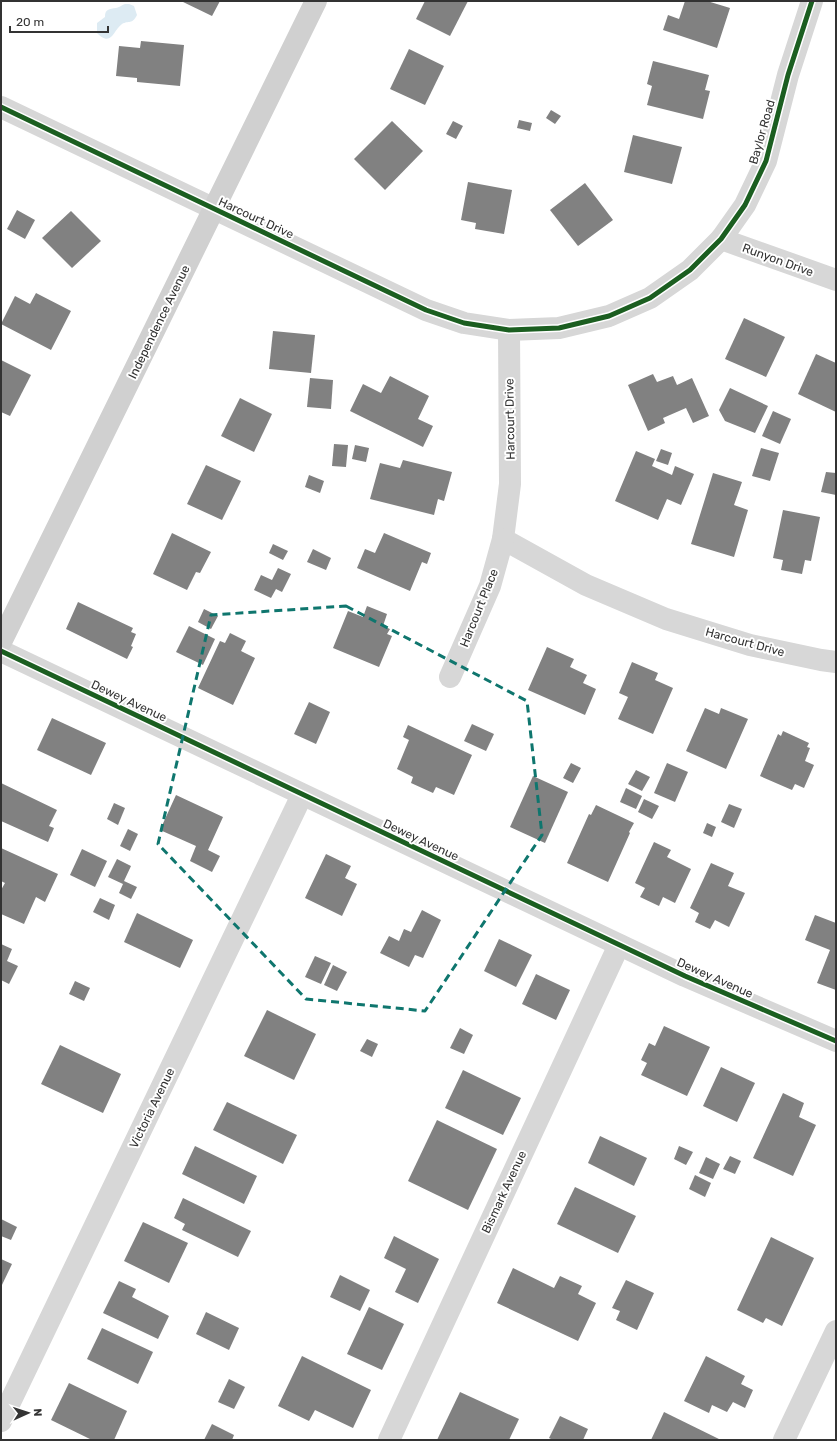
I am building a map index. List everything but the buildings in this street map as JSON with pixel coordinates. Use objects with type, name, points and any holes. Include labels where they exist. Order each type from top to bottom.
[{"type":"street","name":"Independence Avenue","points":[[1,642],[316,1]]},
{"type":"street","name":"Baylor Road","points":[[509,330],[559,328],[609,316],[650,298],[690,270],[721,239],[745,205],[766,161],[788,75],[812,1]]},
{"type":"street","name":"Harcourt Drive","points":[[1,107],[426,310],[464,323],[509,330],[510,484],[503,539],[586,585],[666,619],[750,645],[836,662]]},
{"type":"street","name":"Runyon Drive","points":[[721,239],[836,280]]},
{"type":"street","name":"Harcourt Place","points":[[450,677],[490,586],[503,539]]},
{"type":"street","name":"Dewey Avenue","points":[[1,651],[684,976],[836,1041]]},
{"type":"street","name":"Victoria Avenue","points":[[1,1421],[302,795]]},
{"type":"street","name":"Bismark Avenue","points":[[389,1440],[620,945]]},
{"type":"street","points":[[784,1440],[836,1331]]},
{"type":"highlighted area","points":[[346,606],[527,701],[542,835],[425,1011],[306,999],[158,844],[211,615]]},
{"type":"shaded area","points":[[125,4],[134,6],[137,15],[135,18],[132,21],[122,24],[109,38],[106,39],[97,33],[97,23],[105,17],[106,12]]},
{"type":"cycle path","points":[[1,107],[426,310],[464,323],[509,330],[559,328],[609,316],[650,298],[690,270],[721,239],[745,205],[766,161],[788,75],[812,1]]},
{"type":"cycle path","points":[[1,651],[685,976],[836,1041]]}]
